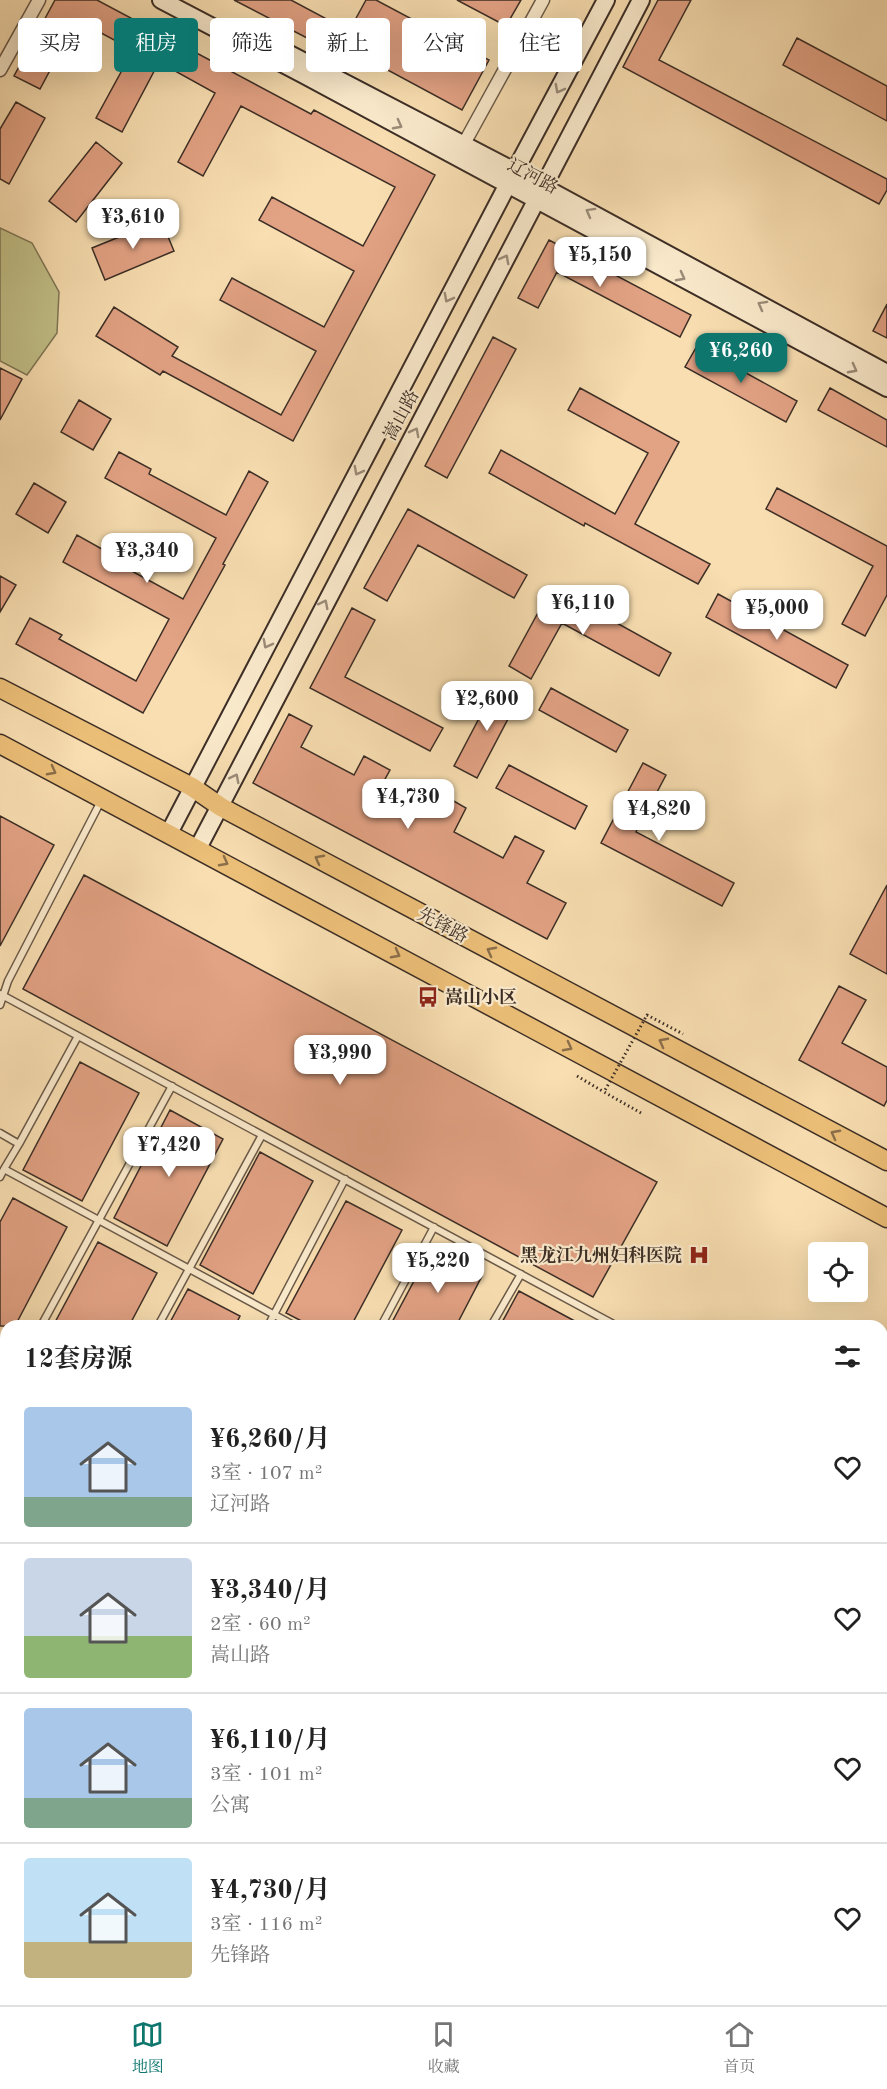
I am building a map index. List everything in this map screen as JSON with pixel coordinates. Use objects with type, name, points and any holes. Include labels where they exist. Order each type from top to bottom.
[{"type":"main road","name":"辽河路","points":[[161,0],[460,150]]},
{"type":"main road","name":"辽河路","points":[[185,0],[511,178],[887,373]]},
{"type":"main road","name":"嵩山路","points":[[169,833],[606,0]]},
{"type":"main road","name":"嵩山路","points":[[198,848],[641,0]]},
{"type":"main road","name":"辽河路","points":[[540,193],[887,387]]},
{"type":"main road","name":"先锋路","points":[[0,688],[192,787],[221,807],[887,1161]]},
{"type":"main road","points":[[0,744],[887,1218]]},
{"type":"street","points":[[0,70],[39,0]]},
{"type":"street","points":[[460,150],[543,0]]},
{"type":"lane","points":[[0,1005],[8,981],[102,798]]},
{"type":"lane","points":[[2,994],[434,1227],[600,1320]]},
{"type":"lane","points":[[0,1177],[78,1036]]},
{"type":"lane","points":[[44,1320],[172,1086]]},
{"type":"lane","points":[[0,1133],[19,1144]]},
{"type":"lane","points":[[161,1320],[262,1135]]},
{"type":"lane","points":[[4,1169],[285,1320]]},
{"type":"lane","points":[[271,1320],[345,1179]]},
{"type":"lane","points":[[384,1320],[434,1227]]},
{"type":"lane","points":[[494,1320],[520,1274]]},
{"type":"path","points":[[604,1092],[647,1015],[682,1034]]},
{"type":"path","points":[[577,1076],[641,1113]]},
{"type":"shaded area","points":[[0,228],[32,243],[59,292],[57,333],[27,375],[0,361]]},
{"type":"building","points":[[55,0],[97,0],[131,18],[114,18],[114,40],[102,33],[102,18],[45,18]]},
{"type":"building","points":[[234,0],[291,0],[325,18],[306,18],[306,38],[294,31],[294,18],[269,18]]},
{"type":"building","points":[[366,0],[376,0],[410,18],[402,18],[402,72],[483,72],[462,110],[390,71],[390,18],[356,18]]},
{"type":"building","points":[[457,0],[521,0],[511,18],[498,18],[498,22]]},
{"type":"building","points":[[658,0],[691,0],[659,60],[887,179],[887,190],[879,204],[623,67]]},
{"type":"building","points":[[797,38],[887,86],[887,121],[783,65]]},
{"type":"building","points":[[198,54],[210,60],[210,72],[232,72],[311,114],[314,110],[435,175],[293,441],[163,371],[160,375],[96,336],[114,307],[178,347],[172,356],[281,415],[316,351],[220,300],[232,278],[324,327],[354,271],[259,220],[272,197],[363,246],[395,187],[241,106],[203,176],[178,162],[215,93],[177,72],[198,72]]},
{"type":"building","points":[[18,69],[18,72],[49,72],[40,89],[14,76]]},
{"type":"building","points":[[121,72],[154,72],[122,132],[96,118]]},
{"type":"building","points":[[16,102],[45,118],[9,184],[0,179],[0,129]]},
{"type":"building","points":[[96,142],[122,163],[76,222],[49,201]]},
{"type":"building","points":[[161,220],[174,251],[105,280],[92,248]]},
{"type":"building","points":[[549,240],[691,315],[680,337],[557,272],[538,308],[518,298]]},
{"type":"building","points":[[887,304],[887,338],[873,331]]},
{"type":"building","points":[[493,337],[516,349],[447,478],[425,466]]},
{"type":"building","points":[[697,346],[797,401],[786,422],[685,367]]},
{"type":"building","points":[[0,368],[22,379],[0,420]]},
{"type":"building","points":[[580,388],[679,442],[635,524],[710,564],[698,584],[585,523],[584,526],[489,473],[501,450],[615,514],[648,453],[568,410]]},
{"type":"building","points":[[830,388],[887,420],[887,447],[818,410]]},
{"type":"building","points":[[79,400],[111,419],[93,450],[61,432]]},
{"type":"building","points":[[119,452],[151,469],[149,474],[226,515],[249,471],[268,482],[143,713],[16,644],[30,618],[62,635],[59,639],[136,681],[169,619],[63,562],[77,535],[109,553],[106,557],[183,599],[216,538],[105,478]]},
{"type":"building","points":[[34,483],[66,502],[48,533],[16,514]]},
{"type":"building","points":[[777,488],[887,546],[887,595],[865,636],[842,624],[873,566],[766,509]]},
{"type":"building","points":[[408,509],[527,575],[514,598],[418,545],[387,601],[364,588]]},
{"type":"building","points":[[0,576],[16,585],[0,612]]},
{"type":"building","points":[[552,587],[671,653],[659,676],[562,623],[531,679],[509,666]]},
{"type":"building","points":[[718,594],[848,665],[836,688],[706,617]]},
{"type":"building","points":[[352,608],[375,620],[345,677],[443,728],[430,751],[310,688]]},
{"type":"building","points":[[496,686],[519,698],[477,778],[454,766]]},
{"type":"building","points":[[551,688],[628,730],[616,752],[539,710]]},
{"type":"building","points":[[289,714],[312,726],[301,747],[354,775],[364,756],[390,770],[379,790],[428,816],[440,793],[466,808],[454,832],[503,858],[515,836],[544,851],[527,883],[566,903],[547,939],[253,783]]},
{"type":"building","points":[[643,763],[666,775],[636,832],[734,883],[722,906],[601,843]]},
{"type":"building","points":[[509,765],[587,806],[575,829],[496,788]]},
{"type":"building","points":[[0,816],[54,845],[0,946]]},
{"type":"building","points":[[84,875],[657,1182],[593,1297],[23,989]]},
{"type":"building","points":[[887,885],[887,974],[850,954]]},
{"type":"building","points":[[839,986],[866,1000],[842,1043],[887,1067],[887,1100],[884,1106],[799,1060]]},
{"type":"building","points":[[80,1062],[139,1093],[82,1201],[23,1170]]},
{"type":"building","points":[[170,1110],[223,1139],[167,1246],[114,1218]]},
{"type":"building","points":[[260,1152],[313,1181],[253,1294],[200,1265]]},
{"type":"building","points":[[13,1198],[67,1227],[18,1320],[0,1320],[0,1222]]},
{"type":"building","points":[[346,1201],[402,1230],[354,1320],[299,1320],[286,1313]]},
{"type":"building","points":[[98,1242],[157,1273],[132,1320],[56,1320]]},
{"type":"building","points":[[431,1249],[482,1276],[459,1320],[393,1320]]},
{"type":"building","points":[[188,1289],[240,1316],[238,1320],[171,1320]]},
{"type":"building","points":[[519,1291],[573,1320],[503,1320]]},
{"type":"place","name":"嵩山小区","points":[[428,997]]},
{"type":"place","name":"黑龙江九州妇科医院","points":[[699,1255]]}]
